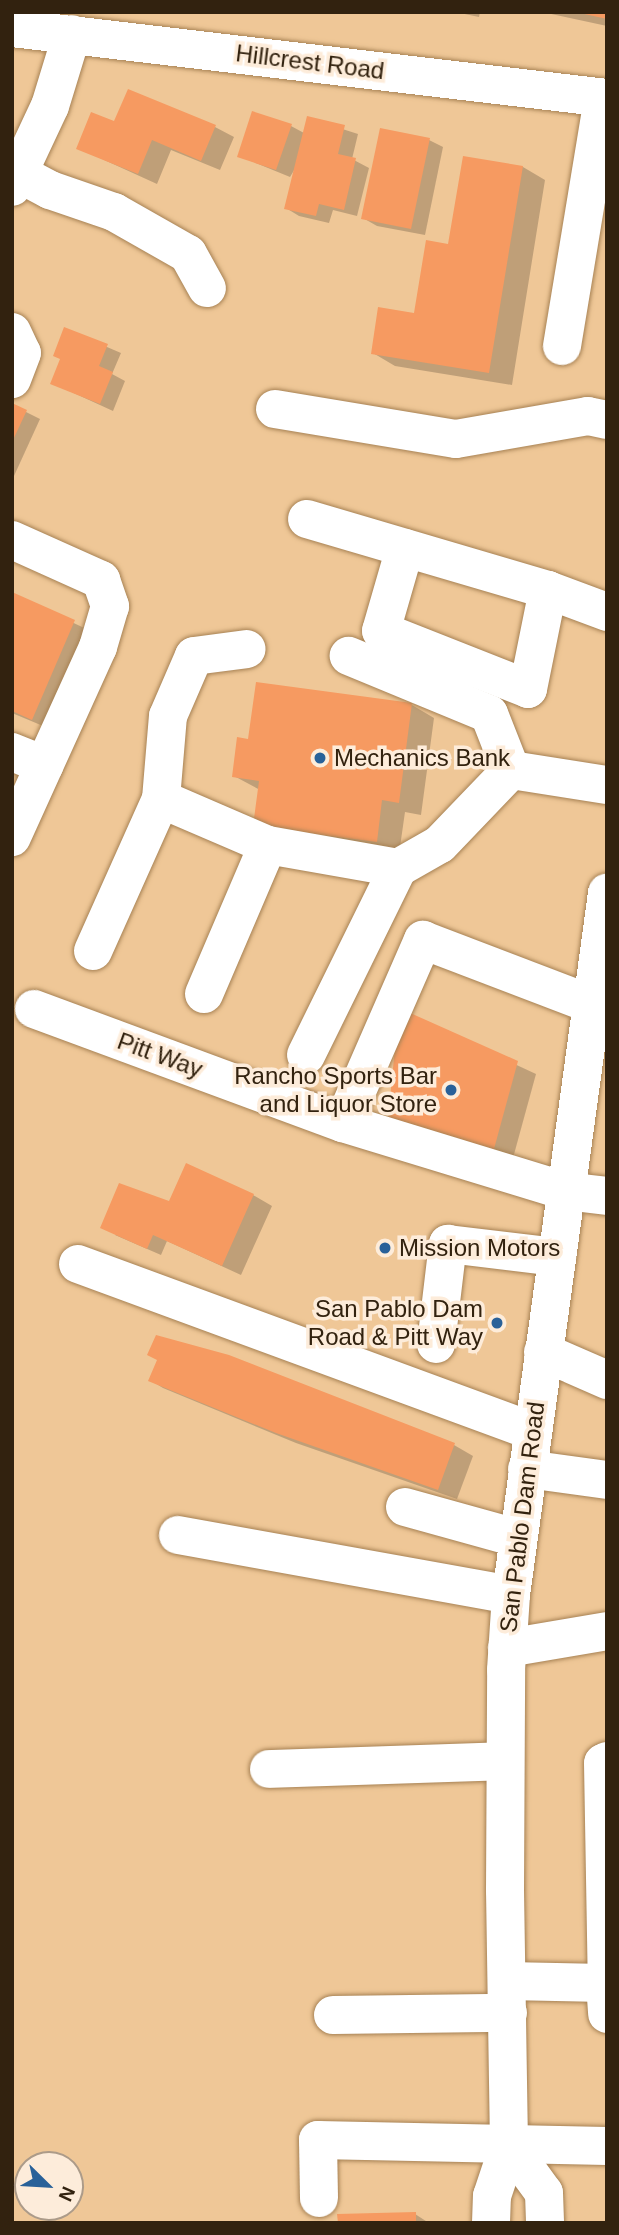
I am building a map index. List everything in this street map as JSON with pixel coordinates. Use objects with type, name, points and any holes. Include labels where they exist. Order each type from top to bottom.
[{"type":"main road","name":"Hillcrest Road","points":[[12,28],[96,28],[605,98]]},
{"type":"main road","points":[[96,28],[50,106],[15,180],[114,212],[188,254],[207,288]]},
{"type":"main road","points":[[562,346],[591,266],[605,98]]},
{"type":"main road","points":[[12,332],[22,353],[12,379]]},
{"type":"main road","points":[[275,409],[456,439],[588,416],[607,420]]},
{"type":"main road","points":[[307,519],[548,590],[607,611]]},
{"type":"main road","points":[[12,540],[100,580],[110,606],[98,647],[29,758],[12,837]]},
{"type":"main road","points":[[405,548],[381,631],[528,689],[548,590]]},
{"type":"main road","points":[[93,951],[161,799],[168,716],[194,656],[247,649]]},
{"type":"main road","points":[[349,656],[489,714],[511,770]]},
{"type":"main road","points":[[511,770],[607,785]]},
{"type":"main road","points":[[306,1055],[398,868],[440,844],[511,770]]},
{"type":"main road","points":[[161,799],[268,845],[398,868]]},
{"type":"main road","points":[[204,994],[268,845]]},
{"type":"main road","name":"San Pablo Dam Road","points":[[491,2223],[492,2196],[509,2146],[505,1761],[511,1595],[531,1432],[607,893]]},
{"type":"main road","points":[[343,1123],[423,940],[591,1004]]},
{"type":"main road","name":"Pitt Way","points":[[34,1009],[343,1123],[565,1191],[607,1196]]},
{"type":"main road","points":[[436,1344],[448,1244],[557,1256]]},
{"type":"main road","points":[[78,1264],[531,1432]]},
{"type":"main road","points":[[543,1352],[607,1380]]},
{"type":"main road","points":[[527,1469],[607,1480]]},
{"type":"main road","points":[[405,1507],[517,1538]]},
{"type":"main road","points":[[178,1535],[511,1595]]},
{"type":"main road","points":[[507,1648],[606,1624]]},
{"type":"main road","points":[[269,1769],[505,1761]]},
{"type":"main road","points":[[333,2015],[507,1997],[606,1993],[603,1763],[607,1761]]},
{"type":"main road","points":[[319,2198],[318,2140],[607,2146]]},
{"type":"main road","points":[[509,2146],[544,2193],[545,2223]]},
{"type":"building","points":[[607,12],[607,19],[580,13]]},
{"type":"building","points":[[128,89],[216,125],[201,161],[152,140],[138,174],[76,149],[91,112],[114,121]]},
{"type":"building","points":[[252,111],[292,124],[276,170],[237,157]]},
{"type":"building","points":[[307,116],[345,125],[338,154],[356,158],[344,210],[319,204],[316,216],[284,209]]},
{"type":"building","points":[[380,128],[430,138],[411,229],[361,219]]},
{"type":"building","points":[[463,156],[523,166],[489,373],[371,354],[378,307],[414,313],[426,240],[448,244]]},
{"type":"building","points":[[64,327],[108,344],[99,366],[113,372],[100,404],[50,384],[60,359],[53,356]]},
{"type":"building","points":[[12,403],[27,410],[12,442]]},
{"type":"building","points":[[12,592],[75,620],[32,720],[12,711]]},
{"type":"building","name":"Mechanics Bank","points":[[256,682],[412,703],[399,803],[382,800],[377,842],[253,826],[259,781],[232,777],[237,737],[248,739]]},
{"type":"building","name":"Rancho Sports Bar and Liquor Store","points":[[399,1008],[518,1061],[491,1160],[388,1118]]},
{"type":"building","points":[[186,1163],[254,1194],[222,1266],[153,1235],[147,1249],[100,1228],[119,1183],[169,1201]]},
{"type":"building","points":[[156,1335],[229,1355],[455,1443],[438,1490],[276,1433],[148,1381],[157,1360],[147,1355]]},
{"type":"building","points":[[416,2212],[416,2223],[338,2223],[337,2214]]},
{"type":"place","name":"Mechanics Bank","points":[[320,758]]},
{"type":"place","name":"Rancho Sports Bar and Liquor Store","points":[[451,1090]]},
{"type":"place","name":"Mission Motors","points":[[385,1248]]},
{"type":"place","name":"San Pablo Dam Road & Pitt Way","points":[[497,1323]]}]
